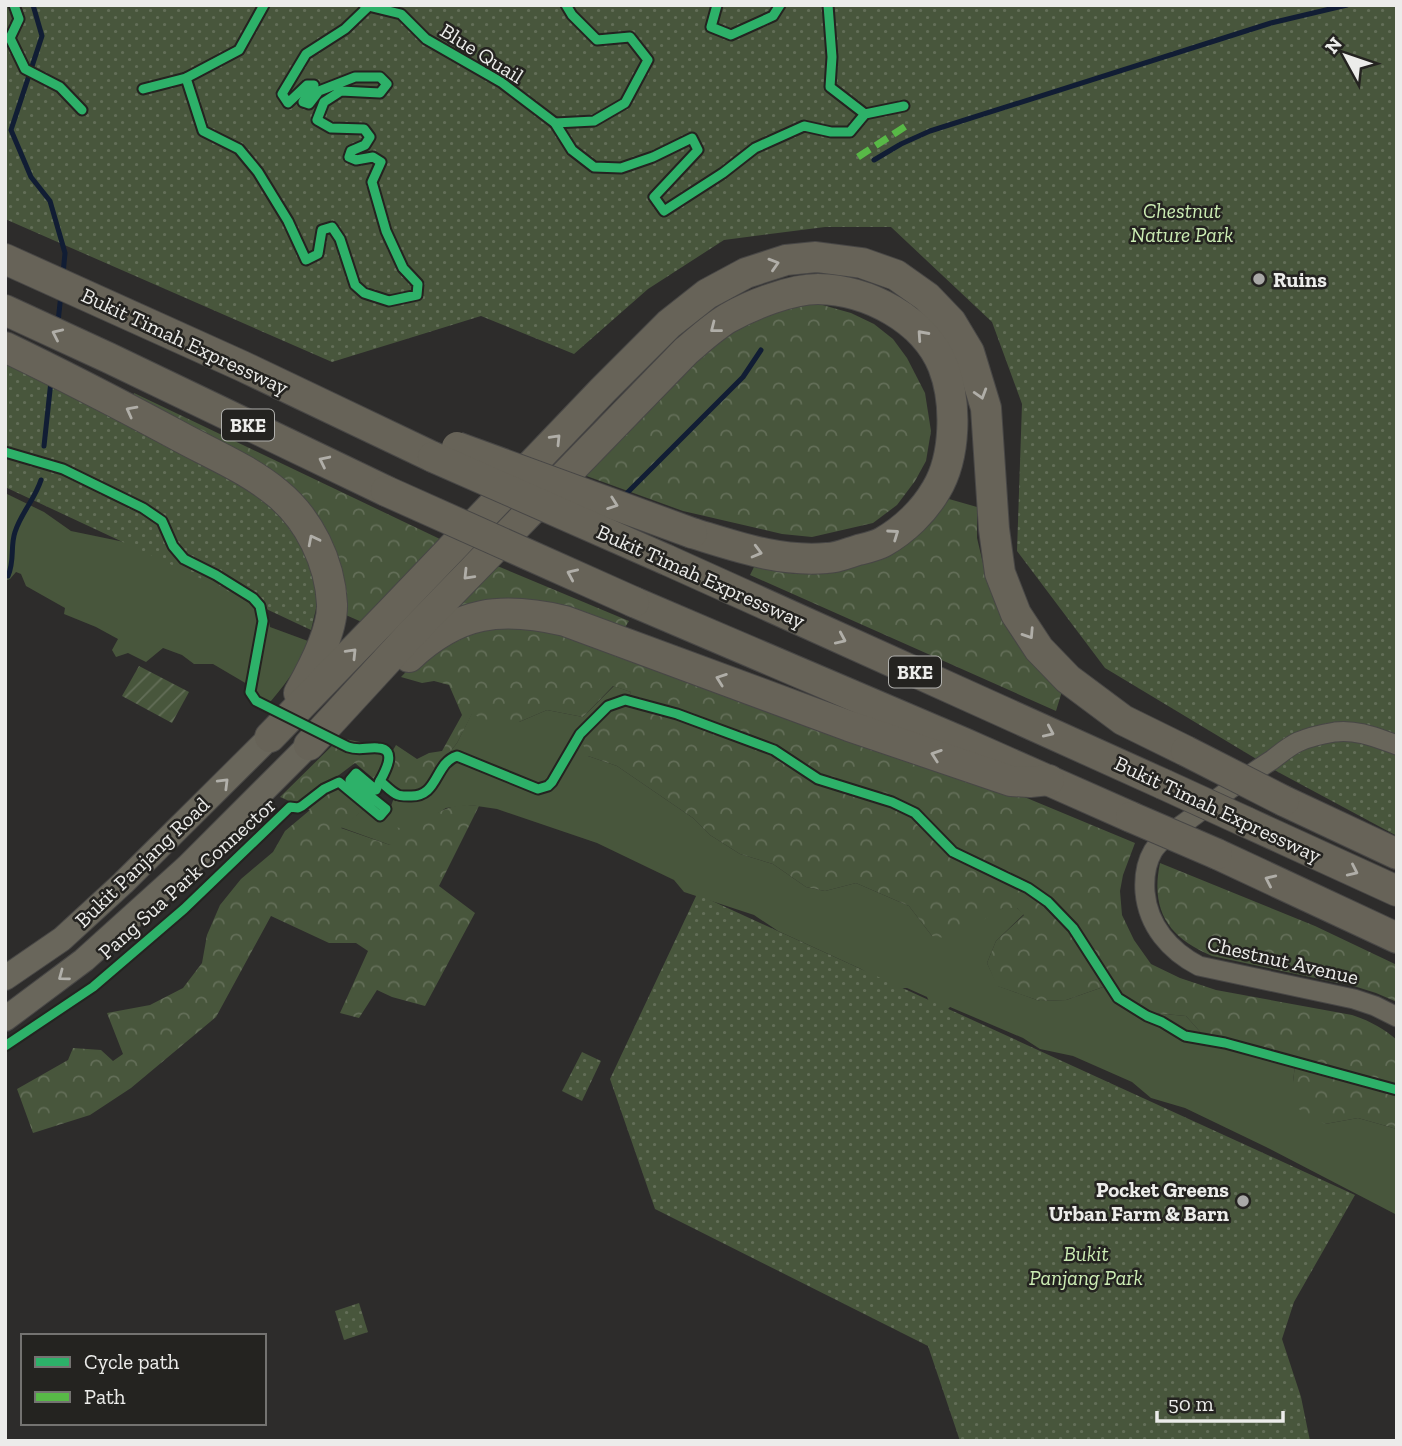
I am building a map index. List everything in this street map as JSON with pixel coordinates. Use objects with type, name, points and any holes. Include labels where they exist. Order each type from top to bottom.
[{"type":"highway","points":[[309,745],[410,628],[612,381],[669,324],[707,294],[746,273],[786,260],[817,257],[862,263],[895,275],[927,297],[951,322],[969,352],[986,408],[994,529],[1000,573],[1016,614],[1039,649],[1068,680],[1122,720],[1397,854]]},
{"type":"highway","name":"Bukit Timah Expressway","points":[[5,259],[378,430],[445,452],[667,560],[1397,891]]},
{"type":"highway","points":[[270,737],[410,628],[686,351],[727,319],[783,295],[818,289],[855,294],[880,304],[907,320],[928,341],[943,366],[953,406],[950,454],[936,490],[911,522],[881,543],[831,558],[799,559],[766,555],[692,533],[445,452]]},
{"type":"highway","name":"Bukit Timah Expressway","points":[[5,310],[386,491],[634,602],[1049,780],[1397,938]]},
{"type":"highway","points":[[5,347],[253,476],[278,494],[299,515],[314,539],[325,565],[332,605],[328,627],[317,658],[300,691],[270,737]]},
{"type":"highway","points":[[410,628],[456,623],[511,612],[565,621],[824,717],[1011,781],[1049,780]]},
{"type":"main road","name":"Bukit Panjang Road","points":[[5,978],[62,939],[123,883],[270,737]]},
{"type":"main road","name":"Bukit Panjang Road","points":[[5,1019],[85,960],[187,867],[309,745]]},
{"type":"street","name":"Chestnut Avenue","points":[[1397,745],[1350,731],[1325,734],[1298,742],[1256,769],[1154,849],[1145,872],[1144,885],[1150,918],[1166,942],[1190,961],[1353,999],[1397,1017]]},
{"type":"green space","name":"Chestnut Nature Park","points":[[5,5],[1397,5],[1397,836],[1278,772],[1105,668],[1017,551],[1022,404],[992,322],[891,227],[825,227],[724,240],[648,289],[574,354],[481,316],[332,362],[5,219]]},
{"type":"green space","points":[[819,304],[851,313],[874,324],[893,339],[907,358],[925,393],[931,431],[926,461],[897,505],[873,523],[812,537],[782,534],[683,511],[581,474],[731,326],[789,305]]},
{"type":"green space","points":[[5,359],[232,476],[283,514],[313,567],[319,596],[311,630],[5,487]]},
{"type":"green space","points":[[134,393],[442,540],[364,623],[339,612],[131,400]]},
{"type":"green space","points":[[5,493],[44,512],[71,531],[197,557],[266,604],[270,627],[308,641],[295,669],[265,708],[251,699],[247,684],[213,664],[194,664],[182,655],[163,648],[146,662],[128,653],[116,657],[112,650],[118,639],[64,614],[65,608],[26,586],[21,574],[16,572],[5,581]]},
{"type":"green space","points":[[949,499],[977,507],[977,538],[986,576],[1063,688],[1056,711],[750,575],[755,565],[795,574],[832,571],[887,554],[923,531]]},
{"type":"green space","points":[[495,565],[629,621],[624,629],[463,612],[455,605]]},
{"type":"green space","points":[[526,622],[807,727],[821,726],[988,782],[1135,843],[1120,891],[1122,915],[1134,940],[1151,964],[1180,978],[1216,990],[1352,1015],[1387,1032],[1397,1040],[1397,1129],[1358,1118],[1325,1124],[1295,1107],[1293,1082],[1296,1057],[1203,1035],[1186,1016],[1143,1012],[1116,1000],[1106,986],[1066,1000],[1040,1001],[997,986],[987,963],[996,941],[1024,915],[1017,908],[1003,908],[951,939],[932,936],[909,906],[856,883],[825,891],[806,887],[773,864],[740,854],[617,766],[588,756],[582,742],[610,711],[625,704],[631,692],[613,686],[583,717],[547,710],[519,722],[500,726],[472,714],[457,743],[427,787],[415,794],[397,789],[386,779],[395,761],[392,752],[396,745],[417,759],[442,751],[462,715],[449,685],[434,681],[422,683],[401,677],[430,647],[455,634]]},
{"type":"green space","points":[[139,666],[189,692],[172,723],[122,696]]},
{"type":"green space","points":[[614,686],[631,692],[625,704],[610,711],[588,756],[617,766],[740,854],[773,864],[806,887],[825,891],[856,883],[909,906],[932,936],[1003,908],[1017,908],[1024,914],[996,941],[987,963],[998,986],[1040,1001],[1066,1000],[1106,986],[1116,1000],[1143,1012],[1186,1016],[1203,1035],[1296,1057],[1293,1082],[1325,1124],[1358,1118],[1397,1129],[1397,1215],[1185,1108],[1151,1098],[1132,1082],[1073,1056],[1040,1049],[1023,1038],[950,1007],[944,1013],[931,1006],[927,997],[907,988],[891,988],[861,969],[778,931],[754,915],[684,892],[674,880],[597,843],[497,809],[470,805],[446,808],[390,845],[340,827],[366,808],[382,819],[390,809],[397,789],[415,794],[427,787],[457,743],[472,713],[519,722],[547,710],[583,717]]},
{"type":"green space","points":[[340,738],[385,747],[383,763],[374,779],[355,763],[331,781],[366,808],[341,828],[390,845],[395,827],[410,830],[450,807],[479,806],[439,886],[475,913],[425,1006],[377,990],[359,1018],[340,1013],[368,951],[356,943],[329,943],[271,916],[216,1017],[131,1088],[90,1115],[33,1133],[17,1089],[68,1060],[73,1048],[101,1050],[113,1061],[123,1054],[107,1013],[150,1005],[183,988],[202,963],[207,935],[220,905],[241,879],[273,852],[285,831],[310,810],[280,797]]},
{"type":"green space","points":[[1160,863],[1315,926],[1397,965],[1397,1002],[1357,987],[1212,956],[1197,949],[1184,941],[1166,921],[1158,895]]},
{"type":"green space","name":"Bukit Panjang Park","points":[[697,894],[1355,1195],[1294,1302],[1282,1339],[1301,1397],[1310,1441],[960,1441],[928,1346],[655,1209],[610,1079]]},
{"type":"green space","points":[[582,1052],[601,1061],[582,1101],[562,1091]]},
{"type":"green space","points":[[359,1303],[368,1332],[344,1340],[335,1311]]},
{"type":"waterway","points":[[33,5],[42,36],[11,130],[31,177],[50,201],[65,253],[63,274]]},
{"type":"waterway","points":[[874,160],[930,131],[1271,23],[1347,5]]},
{"type":"waterway","points":[[58,322],[61,294]]},
{"type":"waterway","points":[[627,493],[743,377],[761,350]]},
{"type":"waterway","points":[[44,446],[51,381]]},
{"type":"waterway","points":[[8,576],[15,532],[41,480]]},
{"type":"marked path","points":[[858,157],[906,126]]},
{"type":"cycle path","points":[[14,5],[19,19],[10,38],[25,69],[60,87],[82,110]]},
{"type":"cycle path","points":[[143,89],[186,78],[239,50],[264,5]]},
{"type":"cycle path","name":"Blue Quail","points":[[364,5],[401,14],[426,39],[501,82],[555,123],[572,150],[594,167],[621,168],[653,157],[692,138],[698,150],[654,197],[664,211],[723,173],[755,148],[804,126],[831,132],[850,132],[865,114],[904,106]]},
{"type":"cycle path","points":[[186,78],[203,131],[239,149],[258,172],[288,221],[306,260],[318,254],[322,230],[332,227],[340,239],[355,285],[364,293],[389,301],[417,295],[418,284],[403,268],[386,231],[372,182],[381,162],[373,157],[356,160],[349,157],[351,151],[365,145],[370,137],[364,129],[331,128],[317,120],[324,102],[341,91],[380,93],[387,84],[380,77],[355,77],[319,91],[309,104],[303,102],[314,85],[307,85],[288,103],[282,94],[306,54],[345,29],[370,5]]},
{"type":"cycle path","points":[[555,123],[594,121],[625,103],[648,60],[630,37],[597,40],[572,15],[566,5]]},
{"type":"cycle path","points":[[717,5],[711,27],[731,35],[773,16],[780,5]]},
{"type":"cycle path","points":[[828,5],[832,57],[830,87],[865,114]]},
{"type":"cycle path","points":[[5,452],[63,469],[143,508],[162,521],[173,546],[184,559],[253,598],[260,606],[263,621],[250,692],[256,701],[348,747],[384,749],[389,757],[380,781],[400,796],[426,792],[444,765],[457,756],[538,789],[552,782],[580,734],[608,706],[625,700],[677,714],[774,750],[818,779],[892,802],[915,813],[953,852],[1028,888],[1048,902],[1073,928],[1118,998],[1185,1036],[1225,1043],[1397,1090]]},
{"type":"cycle path","name":"Pang Sua Park Connector","points":[[5,1046],[93,987],[184,909],[290,807],[302,806],[324,789],[339,782],[380,816],[386,809],[350,780],[356,773],[376,790],[380,781]]},
{"type":"place","name":"Ruins","points":[[1259,279]]},
{"type":"place","name":"Pocket Greens Urban Farm & Barn","points":[[1243,1201]]}]
